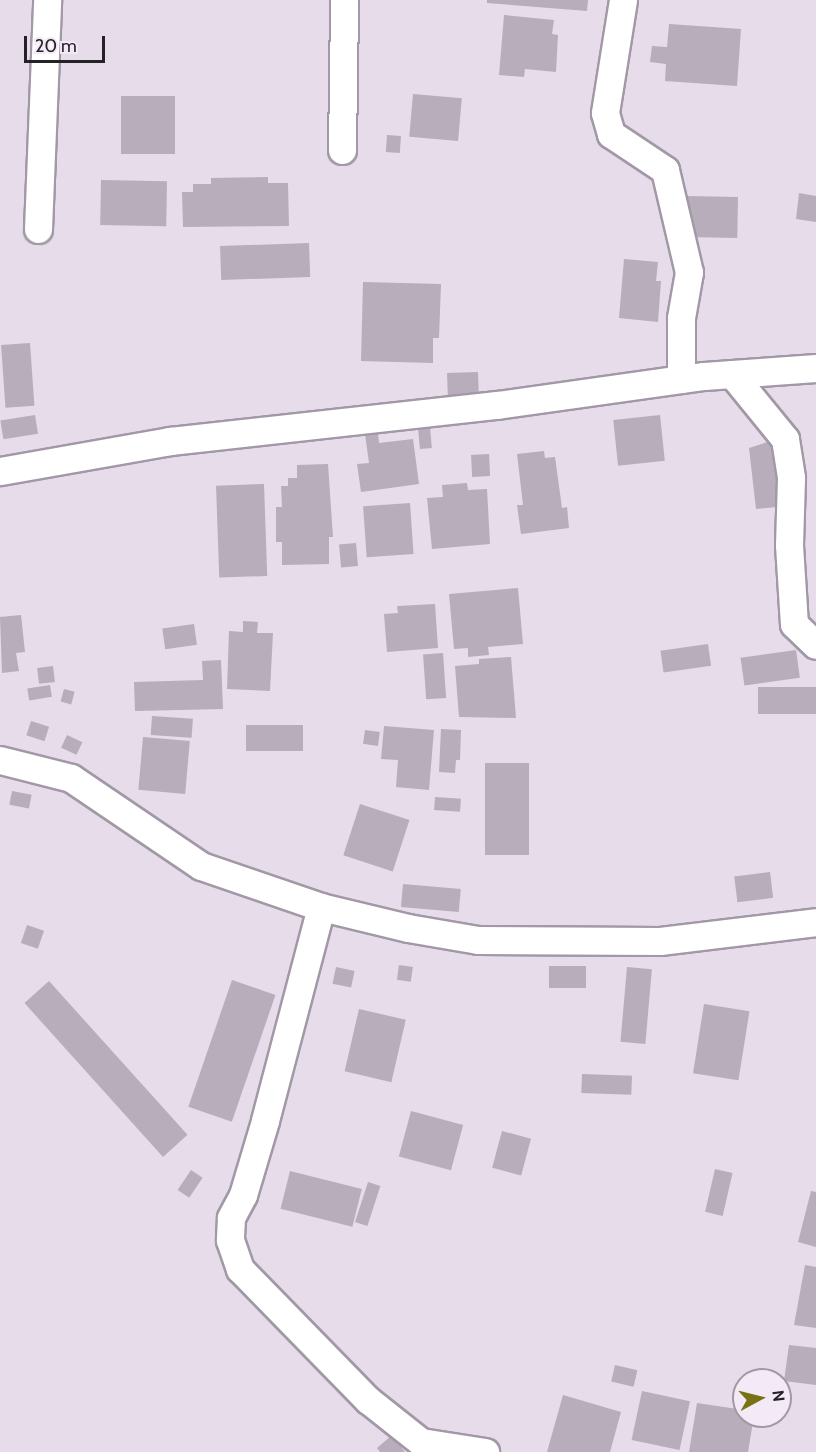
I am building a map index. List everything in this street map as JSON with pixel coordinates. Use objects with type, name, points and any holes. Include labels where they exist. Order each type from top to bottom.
[{"type":"street","points":[[38,229],[47,0]]},
{"type":"street","points":[[342,150],[344,0]]},
{"type":"street","points":[[623,0],[605,113],[611,134],[665,171],[689,272],[681,318],[681,379]]},
{"type":"street","points":[[0,471],[170,441],[497,405],[681,379],[816,368]]},
{"type":"street","points":[[732,374],[785,439],[791,478],[789,545],[794,624],[816,645]]},
{"type":"street","points":[[0,760],[71,778],[201,866],[321,907],[408,928],[478,940],[660,941],[816,922]]},
{"type":"street","points":[[321,907],[266,1121],[243,1196],[231,1218],[230,1240],[240,1269],[368,1400],[422,1442],[485,1452]]},
{"type":"building","points":[[487,0],[588,0],[587,11],[487,3]]},
{"type":"building","points":[[504,15],[554,20],[552,34],[558,35],[556,72],[525,69],[524,77],[499,75]]},
{"type":"building","points":[[669,24],[741,29],[737,86],[665,81],[666,64],[650,62],[652,46],[667,47]]},
{"type":"building","points":[[413,94],[462,98],[458,141],[409,137]]},
{"type":"building","points":[[121,96],[175,96],[175,154],[121,154]]},
{"type":"building","points":[[387,135],[401,136],[400,153],[386,152]]},
{"type":"building","points":[[268,177],[268,183],[288,183],[289,226],[183,227],[182,192],[193,192],[193,184],[211,184],[211,178]]},
{"type":"building","points":[[101,180],[167,181],[166,226],[100,225]]},
{"type":"building","points":[[799,193],[816,196],[816,222],[796,219]]},
{"type":"building","points":[[686,196],[738,197],[737,238],[685,237]]},
{"type":"building","points":[[309,243],[310,277],[221,280],[220,246]]},
{"type":"building","points":[[624,259],[658,262],[656,281],[661,281],[658,322],[619,318]]},
{"type":"building","points":[[363,282],[441,284],[439,338],[433,338],[433,363],[361,361]]},
{"type":"building","points":[[30,343],[34,406],[5,408],[1,345]]},
{"type":"building","points":[[478,372],[479,396],[448,397],[447,373]]},
{"type":"building","points":[[35,415],[38,434],[3,439],[0,420]]},
{"type":"building","points":[[660,415],[665,461],[618,466],[613,420]]},
{"type":"building","points":[[430,427],[432,448],[420,449],[418,428]]},
{"type":"building","points":[[378,432],[379,443],[413,439],[419,484],[361,492],[357,464],[369,463],[365,434]]},
{"type":"building","points":[[771,441],[772,445],[779,444],[786,506],[756,509],[749,448]]},
{"type":"building","points":[[544,451],[545,458],[555,457],[562,508],[567,507],[569,528],[521,534],[517,505],[523,505],[517,454]]},
{"type":"building","points":[[489,454],[490,476],[472,477],[471,455]]},
{"type":"building","points":[[328,464],[333,537],[329,537],[329,564],[282,565],[282,542],[276,542],[276,507],[282,507],[281,486],[288,486],[288,478],[297,478],[297,465]]},
{"type":"building","points":[[467,483],[468,490],[487,489],[490,544],[432,549],[427,498],[443,497],[442,485]]},
{"type":"building","points":[[264,484],[267,576],[219,578],[216,486]]},
{"type":"building","points":[[410,503],[414,554],[367,557],[363,506]]},
{"type":"building","points":[[356,543],[358,566],[341,567],[339,544]]},
{"type":"building","points":[[518,588],[523,644],[488,647],[489,655],[468,657],[468,648],[454,649],[449,594]]},
{"type":"building","points":[[435,604],[438,648],[387,652],[384,614],[398,613],[397,606]]},
{"type":"building","points":[[21,615],[25,652],[16,653],[19,671],[2,673],[0,617]]},
{"type":"building","points":[[243,621],[258,622],[257,633],[273,633],[270,691],[227,689],[229,631],[243,632]]},
{"type":"building","points":[[194,624],[197,645],[165,649],[162,628]]},
{"type":"building","points":[[708,644],[711,666],[664,672],[660,651]]},
{"type":"building","points":[[796,650],[800,678],[744,686],[741,658]]},
{"type":"building","points":[[443,653],[446,698],[426,699],[423,654]]},
{"type":"building","points":[[511,657],[516,718],[459,717],[455,666],[479,664],[479,659]]},
{"type":"building","points":[[221,660],[223,709],[135,711],[134,682],[203,680],[202,661]]},
{"type":"building","points":[[53,666],[55,682],[39,684],[37,668]]},
{"type":"building","points":[[50,685],[52,697],[29,700],[27,689]]},
{"type":"building","points":[[758,687],[816,687],[816,714],[758,714]]},
{"type":"building","points":[[64,689],[75,692],[71,704],[61,702]]},
{"type":"building","points":[[152,716],[193,719],[192,738],[151,735]]},
{"type":"building","points":[[31,721],[49,727],[44,741],[26,735]]},
{"type":"building","points":[[246,725],[303,725],[303,751],[246,751]]},
{"type":"building","points":[[384,726],[434,730],[429,790],[396,787],[398,760],[381,759]]},
{"type":"building","points":[[441,729],[461,730],[460,760],[456,760],[455,773],[439,772]]},
{"type":"building","points":[[365,730],[380,732],[378,746],[363,744]]},
{"type":"building","points":[[67,735],[82,742],[76,755],[61,748]]},
{"type":"building","points":[[143,737],[190,741],[185,794],[138,790]]},
{"type":"building","points":[[485,763],[529,763],[529,855],[485,855]]},
{"type":"building","points":[[12,791],[32,795],[29,809],[9,805]]},
{"type":"building","points":[[435,797],[461,799],[460,812],[434,810]]},
{"type":"building","points":[[360,804],[409,820],[393,871],[343,855]]},
{"type":"building","points":[[770,872],[773,898],[737,902],[734,876]]},
{"type":"building","points":[[403,884],[461,889],[459,912],[401,907]]},
{"type":"building","points":[[27,925],[44,931],[38,949],[21,943]]},
{"type":"building","points":[[399,965],[413,967],[411,982],[397,980]]},
{"type":"building","points":[[549,966],[586,966],[586,988],[549,988]]},
{"type":"building","points":[[336,967],[355,971],[351,988],[332,984]]},
{"type":"building","points":[[627,967],[652,969],[645,1044],[620,1042]]},
{"type":"building","points":[[232,980],[275,995],[232,1122],[188,1107]]},
{"type":"building","points":[[49,981],[188,1135],[163,1157],[24,1003]]},
{"type":"building","points":[[704,1004],[749,1011],[738,1080],[693,1073]]},
{"type":"building","points":[[359,1009],[406,1020],[391,1082],[345,1071]]},
{"type":"building","points":[[582,1074],[632,1076],[631,1095],[581,1093]]},
{"type":"building","points":[[411,1111],[463,1125],[451,1170],[399,1156]]},
{"type":"building","points":[[502,1131],[531,1139],[521,1175],[492,1168]]},
{"type":"building","points":[[715,1169],[733,1173],[723,1216],[705,1212]]},
{"type":"building","points":[[191,1170],[203,1178],[189,1198],[178,1190]]},
{"type":"building","points":[[290,1171],[362,1189],[352,1227],[281,1209]]},
{"type":"building","points":[[368,1182],[380,1186],[367,1226],[355,1222]]},
{"type":"building","points":[[811,1191],[816,1192],[816,1247],[798,1242]]},
{"type":"building","points":[[805,1265],[816,1267],[816,1328],[794,1325]]},
{"type":"building","points":[[789,1345],[816,1348],[816,1385],[792,1382],[792,1368],[786,1368]]},
{"type":"building","points":[[615,1365],[637,1370],[634,1387],[611,1382]]},
{"type":"building","points":[[642,1391],[690,1401],[680,1450],[632,1440]]},
{"type":"building","points":[[563,1395],[621,1412],[610,1452],[547,1452]]},
{"type":"building","points":[[697,1403],[732,1408],[732,1428],[752,1428],[748,1452],[689,1452]]},
{"type":"building","points":[[392,1435],[405,1452],[380,1452],[377,1448]]}]
